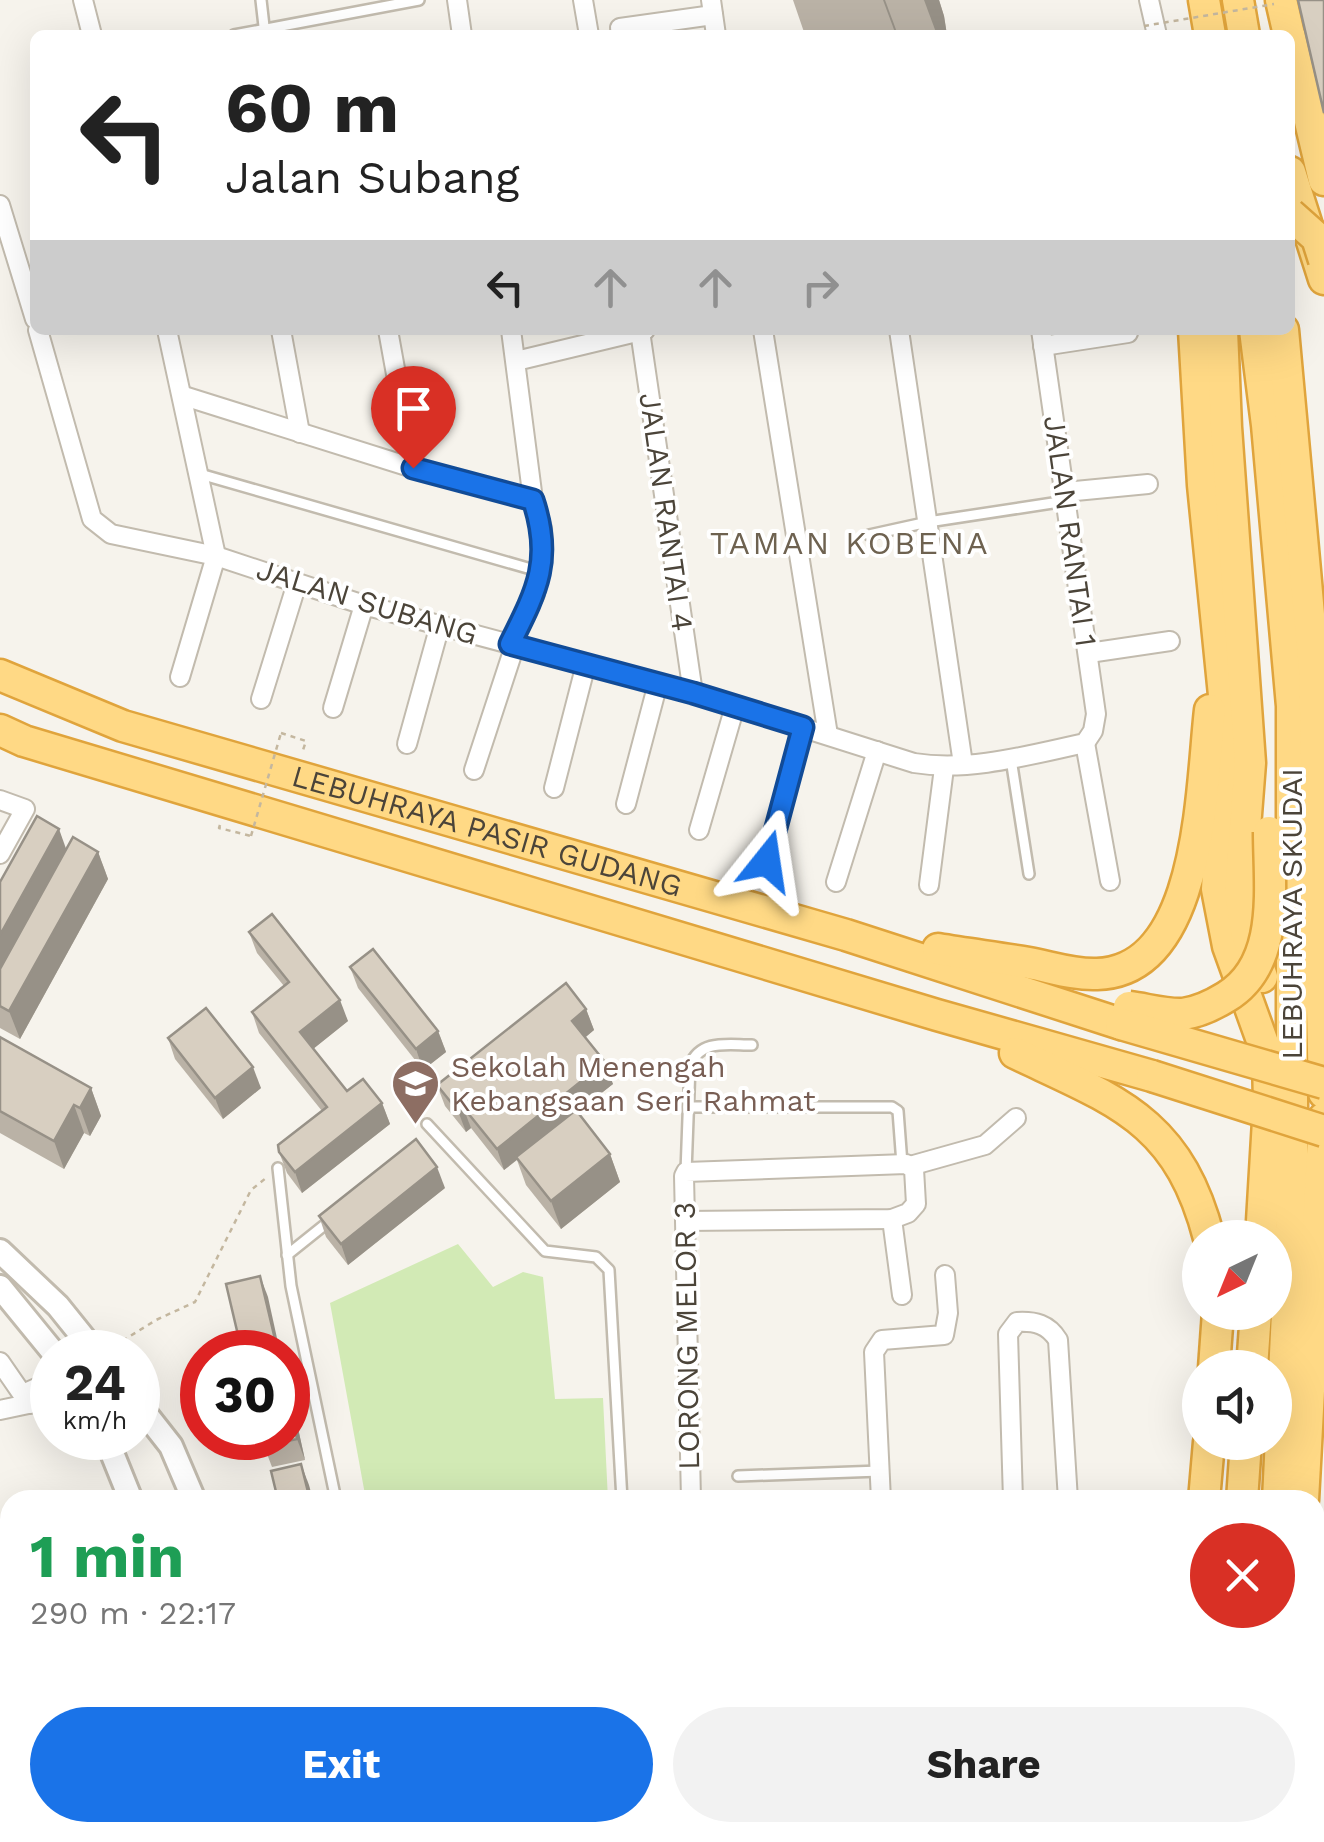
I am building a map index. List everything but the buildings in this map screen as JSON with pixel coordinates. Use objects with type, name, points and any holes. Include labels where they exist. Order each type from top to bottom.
[{"type":"highway","points":[[1204,0],[1209,30]]},
{"type":"highway","points":[[1278,2],[1288,30]]},
{"type":"highway","points":[[1295,57],[1324,180]]},
{"type":"highway","points":[[1295,186],[1324,279]]},
{"type":"highway","points":[[1305,215],[1318,238],[1324,260]]},
{"type":"highway","points":[[1194,335],[1227,725],[1218,889],[1228,946],[1268,1057],[1262,1220]]},
{"type":"highway","points":[[1226,335],[1225,408],[1250,763],[1240,892],[1246,932],[1281,1032],[1292,1088]]},
{"type":"highway","points":[[1125,1016],[1198,1011],[1235,991],[1252,975],[1264,950],[1270,904],[1270,832],[1256,608],[1227,335]]},
{"type":"highway","name":"LEBUHRAYA SKUDAI","points":[[1256,335],[1292,706],[1292,1208],[1278,1490]]},
{"type":"highway","name":"LEBUHRAYA SKUDAI","points":[[1283,335],[1314,669],[1324,1094]]},
{"type":"highway","points":[[846,935],[1066,972],[1098,974],[1130,968],[1157,946],[1176,914],[1188,878],[1218,648]]},
{"type":"highway","name":"LEBUHRAYA PASIR GUDANG","points":[[0,675],[123,726],[1125,1016],[1324,1083]]},
{"type":"highway","name":"LEBUHRAYA PASIR GUDANG","points":[[0,730],[24,741],[1152,1076],[1324,1131]]},
{"type":"highway","points":[[937,1015],[1102,1092],[1132,1114],[1162,1140],[1185,1172],[1205,1220]]},
{"type":"highway","points":[[1304,1490],[1324,1118]]},
{"type":"highway","points":[[1208,1490],[1209,1460]]},
{"type":"highway","points":[[1243,1488],[1245,1460]]},
{"type":"street","points":[[83,0],[91,30]]},
{"type":"street","points":[[457,0],[461,30]]},
{"type":"street","points":[[583,0],[588,30]]},
{"type":"street","points":[[1148,0],[1150,30]]},
{"type":"street","points":[[620,28],[712,8]]},
{"type":"street","points":[[0,205],[30,303]]},
{"type":"street","name":"JALAN SUBANG","points":[[39,335],[92,519],[111,534],[216,556],[364,605],[693,693],[914,763],[954,766],[1011,760],[1089,737]]},
{"type":"street","points":[[168,335],[216,556],[180,677]]},
{"type":"street","points":[[281,335],[300,433]]},
{"type":"street","points":[[389,335],[413,468]]},
{"type":"street","points":[[474,770],[512,644],[541,572],[542,528],[533,500],[512,335]]},
{"type":"street","points":[[516,361],[622,335]]},
{"type":"street","name":"JALAN RANTAI 4","points":[[643,335],[693,693]]},
{"type":"street","points":[[764,335],[828,735]]},
{"type":"street","points":[[901,335],[928,522],[954,766],[928,885]]},
{"type":"street","points":[[1042,338],[1094,335]]},
{"type":"street","name":"JALAN RANTAI 1","points":[[1042,338],[1096,714],[1089,737],[1110,881]]},
{"type":"street","points":[[184,396],[413,468],[533,500]]},
{"type":"street","points":[[1065,496],[1148,484]]},
{"type":"street","points":[[261,699],[297,583]]},
{"type":"street","points":[[333,708],[364,605]]},
{"type":"street","points":[[407,744],[440,625]]},
{"type":"street","points":[[1088,654],[1170,641]]},
{"type":"street","points":[[554,788],[586,664]]},
{"type":"street","points":[[626,804],[658,684]]},
{"type":"street","points":[[699,830],[735,706]]},
{"type":"street","points":[[767,861],[803,727]]},
{"type":"street","points":[[836,882],[876,751]]},
{"type":"street","points":[[0,800],[25,809],[2,845]]},
{"type":"street","points":[[686,1172],[906,1165],[985,1145],[1016,1118]]},
{"type":"street","points":[[684,1222],[892,1219],[908,1213],[916,1204],[914,1169],[906,1165]]},
{"type":"street","name":"LORONG MELOR 3","points":[[686,1172],[691,1490]]},
{"type":"street","points":[[892,1219],[902,1294]]},
{"type":"street","points":[[0,1250],[78,1330]]},
{"type":"street","points":[[881,1490],[874,1352],[882,1340],[944,1335],[948,1313],[945,1276]]},
{"type":"street","points":[[0,1287],[35,1330]]},
{"type":"street","points":[[1012,1490],[1008,1334],[1017,1322],[1034,1321],[1046,1326],[1058,1340],[1067,1490]]},
{"type":"street","points":[[0,1362],[26,1399]]},
{"type":"street","points":[[0,1410],[30,1396]]},
{"type":"street","points":[[160,1432],[171,1446],[190,1490]]},
{"type":"street","points":[[115,1460],[127,1490]]},
{"type":"lane","points":[[261,0],[265,30]]},
{"type":"lane","points":[[275,30],[419,0]]},
{"type":"lane","points":[[200,474],[541,572]]},
{"type":"lane","points":[[869,535],[1065,496]]},
{"type":"lane","points":[[1011,760],[1029,874]]},
{"type":"lane","points":[[686,1172],[690,1065],[698,1051],[710,1046],[752,1046]]},
{"type":"lane","points":[[688,1107],[892,1106],[898,1111],[906,1165]]},
{"type":"lane","points":[[427,1124],[539,1247],[550,1254],[596,1257],[609,1270],[621,1490]]},
{"type":"lane","points":[[278,1168],[287,1255],[334,1490]]},
{"type":"lane","points":[[287,1255],[342,1210]]},
{"type":"lane","points":[[738,1476],[880,1470]]},
{"type":"path","points":[[1150,30],[1278,2]]},
{"type":"path","points":[[219,828],[251,836],[281,733],[306,741]]},
{"type":"path","points":[[140,1330],[194,1302],[251,1190],[278,1168]]},
{"type":"green space","points":[[458,1244],[493,1287],[523,1272],[543,1277],[555,1399],[603,1398],[608,1490],[364,1490],[330,1303]]},
{"type":"place","name":"Sekolah Menengah Kebangsaan Seri Rahmat","points":[[416,1126]]},
{"type":"district","name":"TAMAN KOBENA","points":[[850,543]]},
{"type":"route","points":[[413,468],[533,500],[542,528],[541,572],[510,644],[803,727],[767,861]]}]
